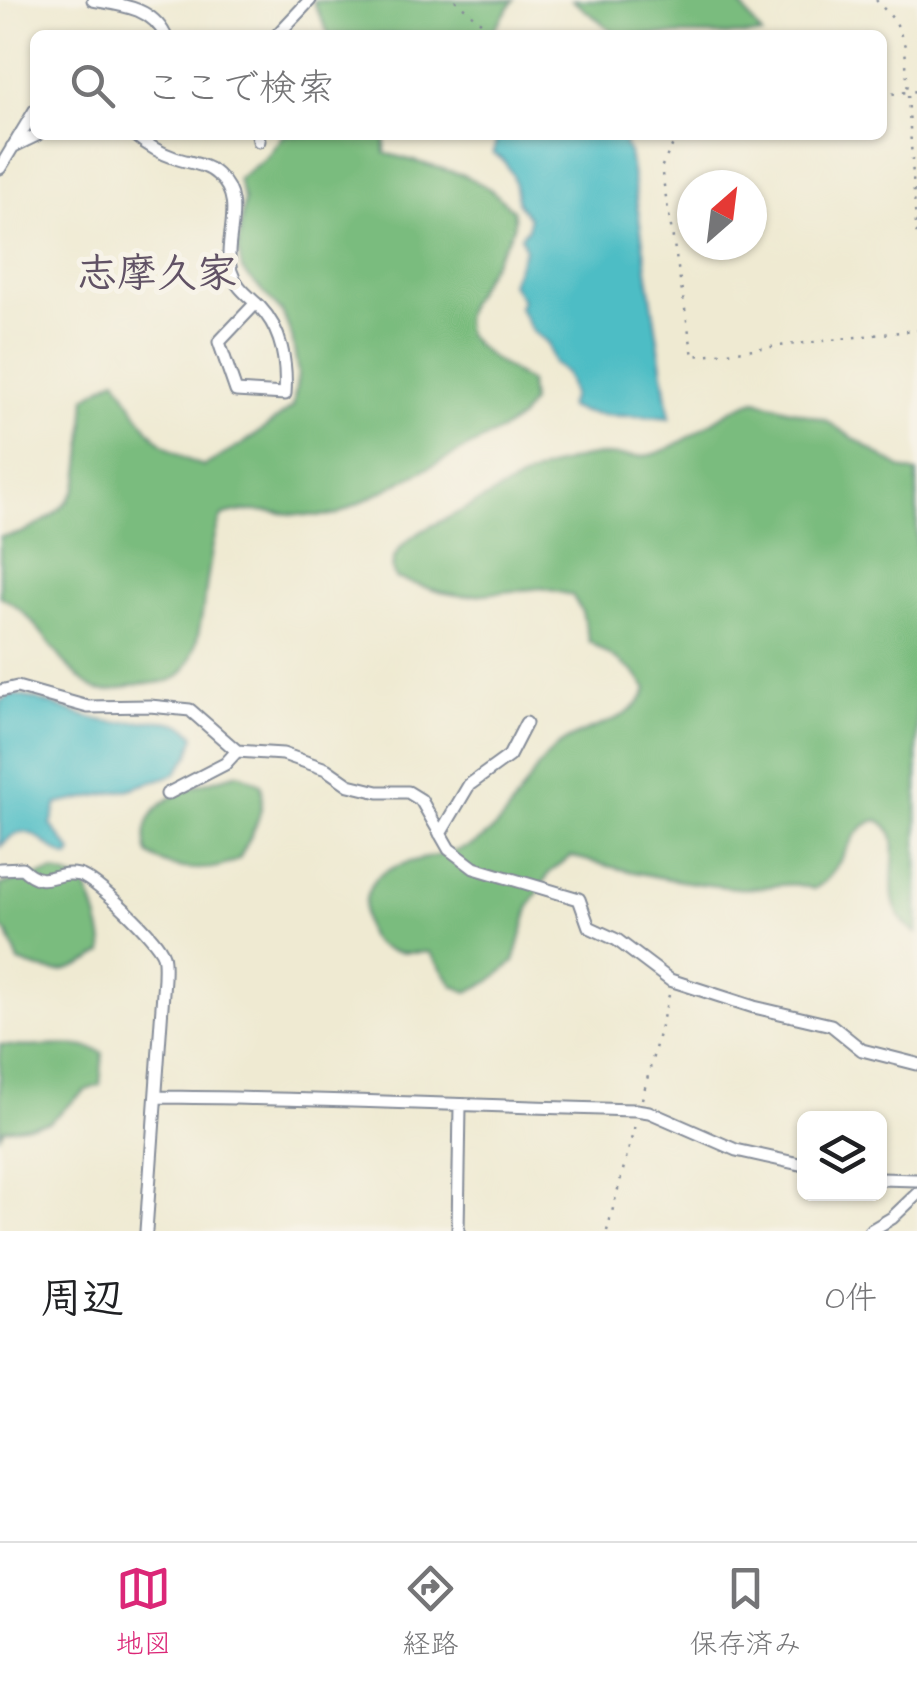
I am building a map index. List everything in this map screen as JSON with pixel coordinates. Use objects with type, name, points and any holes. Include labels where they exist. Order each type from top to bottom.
[{"type":"street","points":[[92,0],[147,14],[163,30]]},
{"type":"street","points":[[283,30],[310,0]]},
{"type":"street","points":[[0,168],[30,118]]},
{"type":"street","points":[[12,147],[30,138]]},
{"type":"street","points":[[142,140],[162,153],[202,166],[220,176],[227,186],[234,214],[230,266],[241,290],[256,303],[277,333],[285,394],[236,391],[220,342],[256,303]]},
{"type":"street","points":[[0,691],[18,687],[88,707],[190,710],[238,750],[283,754],[326,769],[349,785],[378,792],[408,792],[420,800],[449,848],[474,868],[579,899],[589,927],[618,940],[670,980],[754,1007],[832,1025],[862,1050],[917,1064]]},
{"type":"street","points":[[440,834],[469,786],[508,756],[526,723]]},
{"type":"street","points":[[167,794],[225,764],[238,750]]},
{"type":"street","points":[[0,869],[22,868],[34,879],[43,880],[82,875],[116,900],[162,953],[164,978],[146,1231]]},
{"type":"street","points":[[156,1096],[348,1098],[650,1112],[736,1150],[797,1163]]},
{"type":"street","points":[[458,1231],[460,1106]]},
{"type":"street","points":[[887,1179],[917,1180]]},
{"type":"street","points":[[872,1230],[892,1218],[917,1194]]},
{"type":"path","points":[[455,0],[490,30]]},
{"type":"path","points":[[876,0],[896,22],[904,46],[917,242]]},
{"type":"path","points":[[887,95],[917,92]]},
{"type":"path","points":[[674,140],[660,168],[694,356],[917,330]]},
{"type":"green space","points":[[514,0],[493,30],[327,30],[313,1]]},
{"type":"green space","points":[[572,0],[741,0],[758,30],[611,30]]},
{"type":"green space","points":[[279,140],[385,140],[385,153],[464,175],[490,189],[513,210],[511,233],[474,295],[464,324],[469,337],[481,349],[529,382],[531,402],[520,418],[500,431],[336,515],[249,511],[222,516],[211,554],[200,628],[186,667],[168,681],[98,690],[68,667],[27,616],[0,596],[0,536],[33,527],[65,504],[77,485],[81,466],[86,397],[116,378],[161,442],[187,460],[204,466],[243,444],[293,407],[298,374],[292,337],[282,312],[242,270],[238,249],[244,200],[238,179],[267,157]]},
{"type":"green space","points":[[756,400],[825,420],[902,469],[917,473],[917,934],[902,920],[894,904],[893,840],[889,828],[878,820],[859,831],[832,874],[813,889],[795,885],[747,888],[695,883],[571,856],[550,872],[530,905],[514,962],[489,982],[467,992],[454,986],[429,952],[396,952],[377,945],[367,931],[364,910],[369,890],[379,876],[401,865],[463,849],[488,835],[547,756],[570,738],[632,709],[647,689],[634,672],[589,641],[582,612],[572,595],[542,588],[463,596],[440,592],[395,578],[393,564],[398,552],[423,530],[540,471],[593,456],[654,454]]},
{"type":"green space","points":[[239,773],[261,784],[262,803],[239,859],[217,867],[193,869],[168,864],[148,854],[145,835],[159,807],[189,789]]},
{"type":"green space","points":[[54,872],[85,887],[98,919],[103,947],[103,953],[62,971],[19,962],[8,934],[0,927],[0,885]]},
{"type":"green space","points":[[0,1044],[91,1048],[103,1053],[100,1085],[86,1090],[49,1122],[4,1129],[0,1135]]},
{"type":"water","points":[[497,140],[626,140],[670,418],[605,415],[568,407],[572,395],[566,373],[554,364],[548,343],[532,331],[519,307],[522,300],[511,283],[525,249],[521,236],[528,228],[529,218],[518,203],[513,175],[493,153]]},
{"type":"water","points":[[11,695],[99,720],[179,724],[195,736],[189,755],[175,774],[130,789],[57,804],[51,825],[72,852],[69,857],[27,833],[10,837],[0,847],[0,701]]},
{"type":"district","name":"志摩久家","points":[[157,272]]}]
